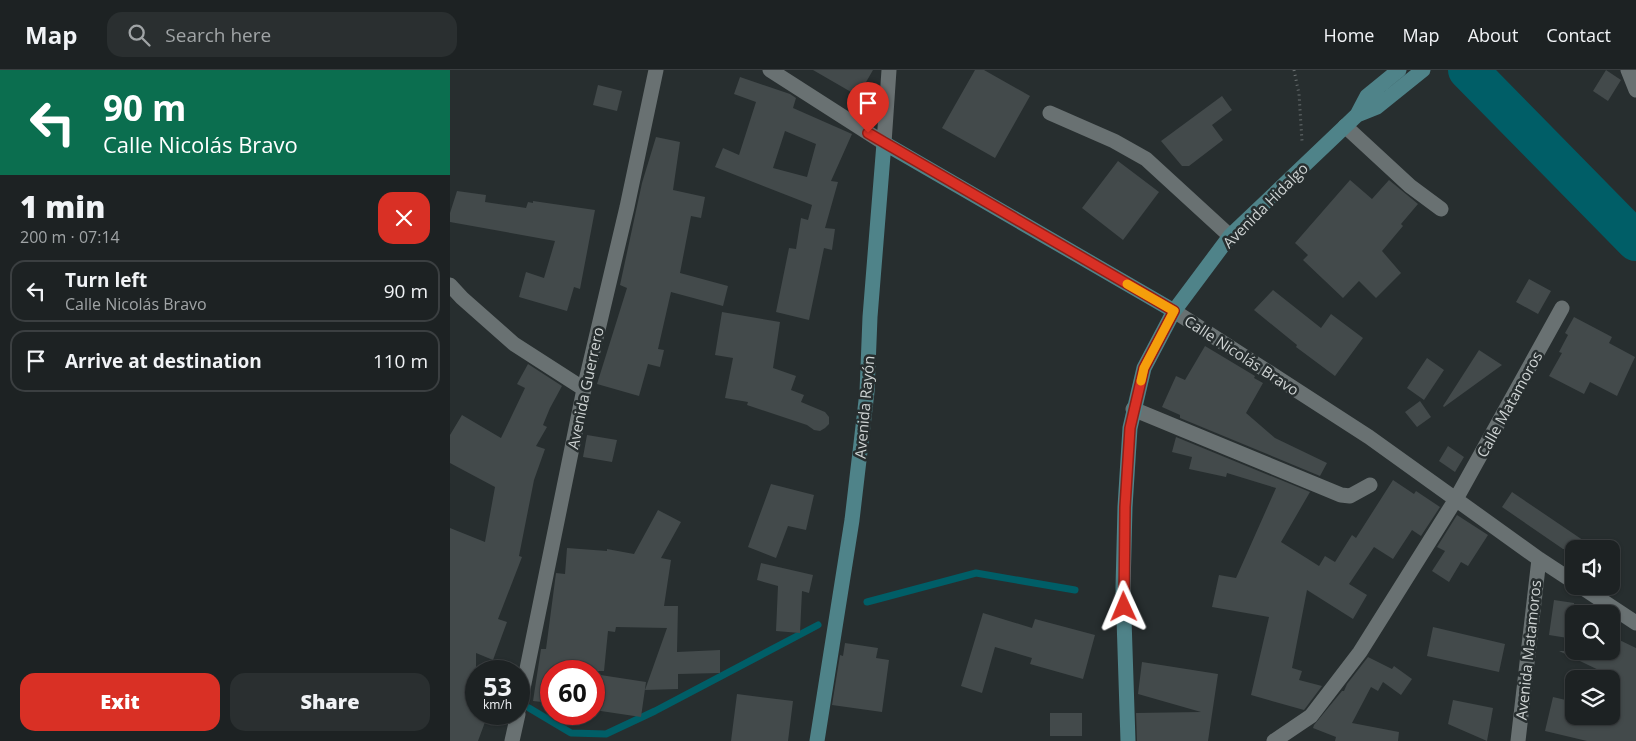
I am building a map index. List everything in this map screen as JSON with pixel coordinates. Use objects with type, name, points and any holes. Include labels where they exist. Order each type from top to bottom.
[{"type":"main road","name":"Avenida Hidalgo","points":[[1128,741],[1123,588],[1125,507],[1130,428],[1144,368],[1174,311],[1230,236],[1372,101],[1399,70]]},
{"type":"main road","name":"Avenida Hidalgo","points":[[1372,101],[1423,70]]},
{"type":"main road","name":"Calle Nicolás Bravo","points":[[884,143],[1174,311]]},
{"type":"main road","name":"Avenida Rayón","points":[[817,741],[842,586],[867,392],[870,317],[884,143]]},
{"type":"street","name":"Avenida Guerrero","points":[[529,660],[584,389],[627,207],[656,70]]},
{"type":"street","name":"Calle Nicolás Bravo","points":[[770,70],[787,75],[884,143]]},
{"type":"street","name":"Avenida Rayón","points":[[884,143],[889,70]]},
{"type":"street","points":[[1628,70],[1636,90]]},
{"type":"street","points":[[1050,113],[1114,141],[1146,159],[1230,236]]},
{"type":"street","points":[[1345,126],[1410,186],[1441,209]]},
{"type":"street","points":[[450,285],[514,344],[584,389]]},
{"type":"street","name":"Calle Matamoros","points":[[1274,741],[1311,716],[1360,652],[1456,499],[1562,308]]},
{"type":"street","name":"Calle Nicolás Bravo","points":[[1174,311],[1369,437],[1565,576]]},
{"type":"street","points":[[1133,409],[1341,495],[1350,496],[1370,485]]},
{"type":"street","name":"Avenida Matamoros","points":[[1518,741],[1539,559]]},
{"type":"street","points":[[1594,595],[1636,623]]},
{"type":"street","points":[[512,741],[516,725]]},
{"type":"path","points":[[1294,70],[1299,94],[1304,167]]},
{"type":"building","points":[[813,70],[873,70],[858,96]]},
{"type":"building","points":[[975,70],[984,70],[1030,96],[995,158],[942,128]]},
{"type":"building","points":[[1606,70],[1621,80],[1608,101],[1593,91]]},
{"type":"building","points":[[740,77],[790,94],[796,98],[793,108],[852,134],[831,181],[838,182],[825,228],[835,229],[832,250],[824,248],[809,320],[776,312],[789,248],[796,249],[801,218],[808,220],[812,205],[715,167],[723,148],[739,155],[756,102],[734,94]],"holes":[[[785,131],[816,144],[807,177],[773,168]]]},
{"type":"building","points":[[598,85],[622,91],[617,111],[593,105]]},
{"type":"building","points":[[1222,96],[1232,110],[1212,125],[1223,140],[1189,166],[1182,166],[1161,141]]},
{"type":"building","points":[[656,137],[680,142],[673,190],[705,197],[701,218],[691,216],[680,273],[728,286],[723,306],[671,292],[658,349],[664,350],[660,367],[648,364],[639,396],[597,384],[627,288],[620,285],[642,183]]},
{"type":"building","points":[[1118,161],[1159,192],[1123,240],[1082,208]]},
{"type":"building","points":[[1350,180],[1372,199],[1389,180],[1418,204],[1382,251],[1401,273],[1376,298],[1359,281],[1343,298],[1303,260],[1308,255],[1295,243]]},
{"type":"building","points":[[457,191],[486,195],[485,202],[526,208],[528,202],[533,203],[533,201],[595,210],[580,289],[574,287],[567,311],[519,297],[526,272],[544,278],[555,241],[450,222],[450,213]]},
{"type":"building","points":[[1529,279],[1551,291],[1538,314],[1516,302]]},
{"type":"building","points":[[1273,290],[1321,328],[1331,314],[1363,338],[1335,376],[1296,347],[1297,345],[1254,310]]},
{"type":"building","points":[[722,312],[780,322],[773,368],[796,376],[791,390],[804,395],[801,402],[825,412],[829,417],[829,424],[825,428],[820,431],[814,430],[807,425],[747,405],[748,402],[725,398],[733,358],[715,355]]},
{"type":"building","points":[[1574,317],[1612,337],[1609,343],[1635,357],[1617,396],[1590,382],[1584,394],[1549,376],[1562,353],[1559,352],[1568,335],[1565,333]]},
{"type":"building","points":[[1205,346],[1255,376],[1254,378],[1263,383],[1246,413],[1275,438],[1327,463],[1320,476],[1180,418],[1180,415],[1162,407],[1176,376],[1185,380]]},
{"type":"building","points":[[1479,350],[1502,365],[1444,407],[1443,406]]},
{"type":"building","points":[[1427,358],[1444,370],[1424,400],[1407,388]]},
{"type":"building","points":[[528,364],[562,386],[543,425],[547,427],[536,446],[545,449],[534,480],[519,556],[522,557],[498,619],[507,622],[493,660],[476,653],[476,660],[465,660],[465,725],[484,725],[478,741],[450,741],[450,528],[485,542],[495,487],[450,463],[450,435],[462,415],[501,438],[525,388],[517,384]]},
{"type":"building","points":[[1420,401],[1431,417],[1417,427],[1405,412]]},
{"type":"building","points":[[587,435],[617,440],[612,462],[583,457]]},
{"type":"building","points":[[1176,437],[1310,492],[1281,542],[1319,566],[1325,556],[1335,562],[1352,535],[1356,538],[1393,480],[1414,494],[1416,491],[1440,507],[1421,536],[1412,530],[1393,559],[1374,547],[1349,584],[1367,595],[1353,619],[1307,590],[1292,668],[1302,671],[1299,680],[1322,686],[1304,710],[1251,695],[1269,617],[1212,607],[1219,575],[1236,578],[1276,488],[1227,473],[1226,477],[1189,469],[1192,457],[1172,452]]},
{"type":"building","points":[[1448,446],[1464,457],[1455,472],[1439,461]]},
{"type":"building","points":[[771,484],[814,495],[806,530],[788,526],[776,558],[748,547]]},
{"type":"building","points":[[1512,492],[1583,540],[1565,540],[1565,549],[1563,549],[1502,507]]},
{"type":"building","points":[[658,510],[681,522],[661,558],[671,560],[664,606],[678,606],[677,652],[720,650],[720,673],[678,674],[678,689],[645,690],[667,628],[616,627],[615,632],[608,631],[605,661],[540,660],[540,702],[533,701],[541,649],[546,649],[556,573],[565,574],[567,548],[607,551],[607,549],[634,554]]},
{"type":"building","points":[[1457,515],[1488,535],[1468,566],[1461,562],[1449,582],[1432,571],[1445,551],[1437,547]]},
{"type":"building","points":[[761,563],[813,575],[809,593],[802,591],[800,633],[776,631],[778,586],[757,580]]},
{"type":"building","points":[[1554,600],[1574,603],[1574,605],[1565,605],[1565,638],[1549,635]]},
{"type":"building","points":[[983,613],[1032,628],[1035,619],[1095,635],[1083,679],[1030,664],[1032,658],[995,647],[982,693],[961,686]]},
{"type":"building","points":[[1433,627],[1505,644],[1499,672],[1427,656]]},
{"type":"building","points":[[1620,640],[1636,648],[1636,741],[1587,741],[1545,731],[1553,697],[1565,700],[1565,725],[1620,725],[1620,670],[1599,670],[1578,660],[1620,660]]},
{"type":"building","points":[[845,643],[878,648],[876,658],[889,660],[882,712],[832,705],[840,655],[843,656]]},
{"type":"building","points":[[1368,657],[1392,669],[1394,666],[1412,679],[1401,695],[1383,682],[1378,691],[1371,687],[1352,723],[1399,732],[1398,741],[1335,741],[1336,737],[1313,728],[1314,725],[1344,691],[1347,684]]},
{"type":"building","points":[[1142,662],[1218,674],[1208,741],[1137,741],[1136,713],[1201,712],[1138,694]]},
{"type":"building","points":[[605,676],[646,682],[641,717],[605,712]]},
{"type":"building","points":[[737,694],[793,701],[788,741],[731,741]]},
{"type":"building","points":[[1453,700],[1493,708],[1487,741],[1448,724]]},
{"type":"building","points":[[1050,713],[1082,713],[1082,736],[1050,736]]},
{"type":"waterway","points":[[1468,70],[1636,241]]},
{"type":"waterway","points":[[867,602],[976,573],[1075,590]]},
{"type":"waterway","points":[[530,709],[571,733],[606,734],[655,711],[818,625]]},
{"type":"slow traffic","points":[[1127,284],[1174,311],[1144,368],[1141,381]]},
{"type":"route","points":[[868,133],[1174,311],[1144,368],[1133,409],[1125,507],[1124,607]]}]
